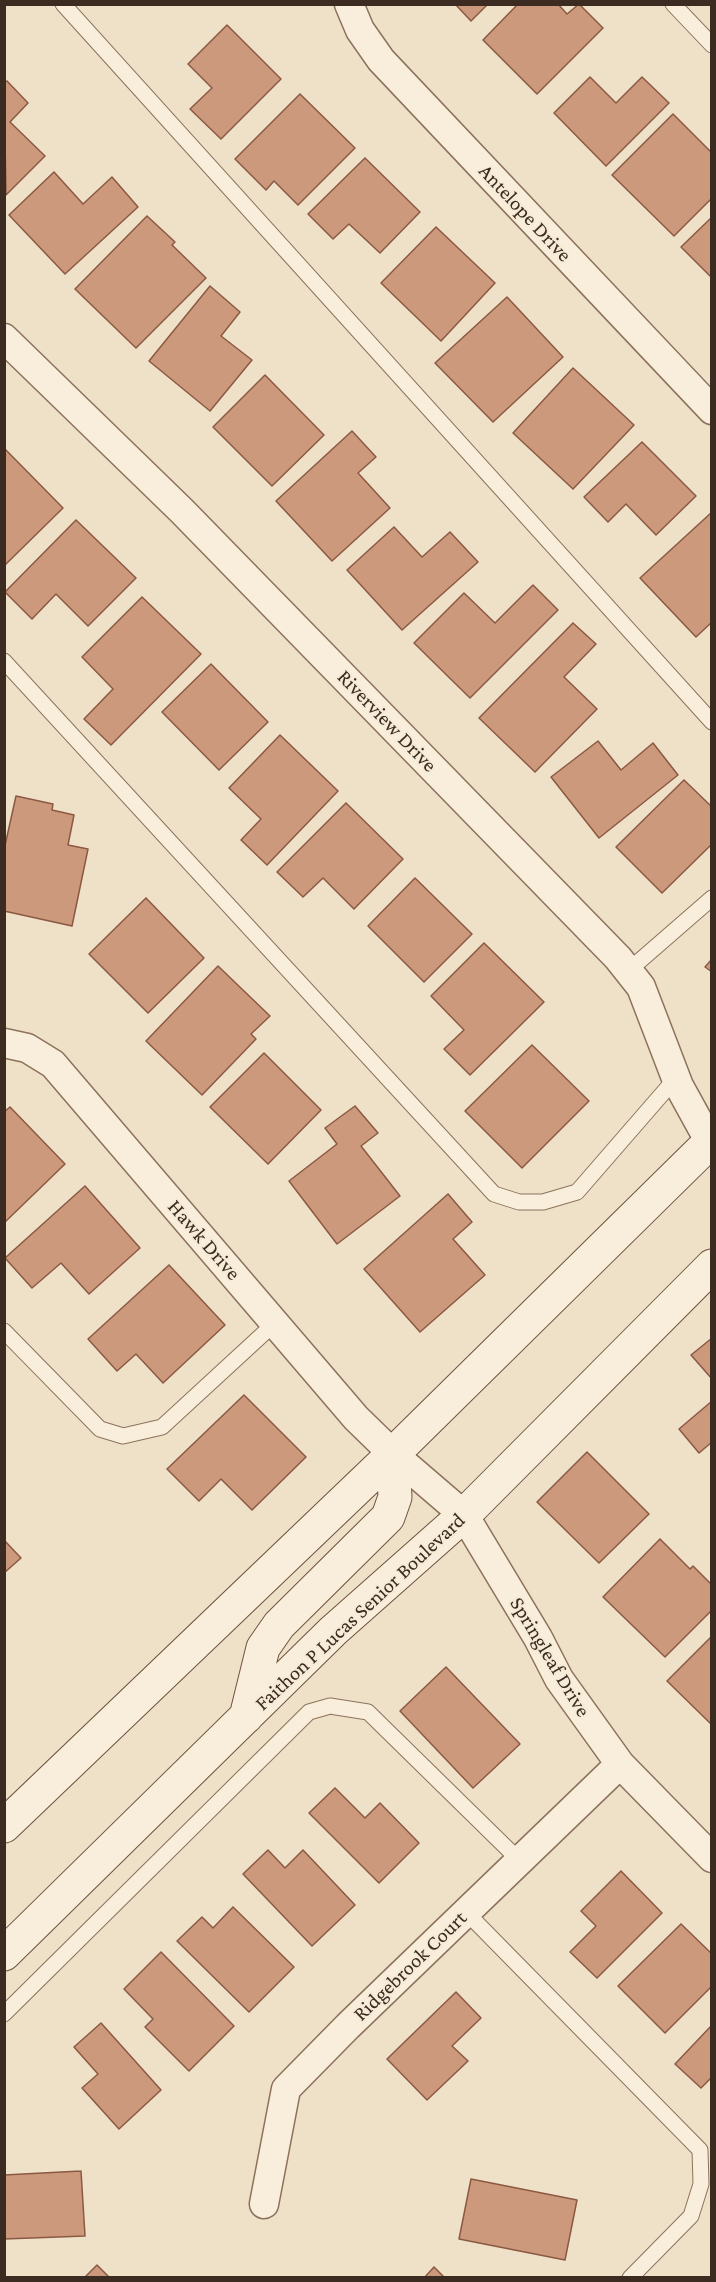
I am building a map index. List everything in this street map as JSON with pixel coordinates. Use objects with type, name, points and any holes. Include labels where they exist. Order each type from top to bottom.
[{"type":"main road","points":[[4,1826],[393,1454],[710,1143]]},
{"type":"main road","name":"Faithon P Lucas Senior Boulevard","points":[[4,1954],[333,1631],[464,1515],[711,1266]]},
{"type":"main road","points":[[246,1717],[263,1648],[279,1625],[388,1517],[395,1497],[393,1454]]},
{"type":"street","name":"Antelope Drive","points":[[349,6],[360,30],[381,60],[711,410]]},
{"type":"street","name":"Riverview Drive","points":[[4,338],[182,511],[628,971],[641,987],[676,1078],[710,1143]]},
{"type":"street","name":"Hawk Drive","points":[[4,1043],[27,1048],[53,1064],[356,1418],[393,1454]]},
{"type":"street","name":"Springleaf Drive","points":[[393,1454],[464,1515],[538,1638],[559,1679],[620,1764],[711,1858]]},
{"type":"street","name":"Ridgebrook Court","points":[[264,2204],[286,2089],[620,1764]]},
{"type":"lane","points":[[673,4],[711,45]]},
{"type":"lane","points":[[69,7],[711,722]]},
{"type":"lane","points":[[4,661],[494,1194],[519,1202],[543,1202],[577,1192],[676,1078]]},
{"type":"lane","points":[[628,971],[711,898]]},
{"type":"lane","points":[[4,1331],[100,1429],[123,1436],[162,1427],[275,1323]]},
{"type":"lane","points":[[4,2014],[309,1712],[330,1706],[368,1712],[520,1861]]},
{"type":"lane","points":[[466,1912],[699,2150],[701,2184],[691,2216],[630,2277]]},
{"type":"building","points":[[455,4],[488,4],[471,21]]},
{"type":"building","points":[[518,4],[558,4],[567,14],[579,4],[603,28],[537,94],[483,40]]},
{"type":"building","points":[[227,25],[281,79],[221,139],[190,109],[212,88],[188,64]]},
{"type":"building","points":[[590,77],[616,103],[642,77],[669,103],[606,166],[554,113]]},
{"type":"building","points":[[7,81],[28,103],[10,122],[45,156],[6,195],[4,83]]},
{"type":"building","points":[[300,94],[355,148],[298,205],[274,181],[266,190],[235,159]]},
{"type":"building","points":[[673,114],[712,153],[712,198],[674,236],[612,175]]},
{"type":"building","points":[[365,158],[420,212],[380,253],[349,224],[333,239],[308,214]]},
{"type":"building","points":[[54,172],[83,204],[112,177],[138,207],[65,274],[9,215]]},
{"type":"building","points":[[147,216],[175,242],[172,245],[206,278],[136,348],[75,289]]},
{"type":"building","points":[[712,217],[712,278],[681,247]]},
{"type":"building","points":[[436,227],[495,283],[441,341],[381,283]]},
{"type":"building","points":[[210,286],[240,312],[221,336],[252,360],[210,411],[149,361]]},
{"type":"building","points":[[507,297],[563,357],[493,422],[435,363]]},
{"type":"building","points":[[573,368],[634,425],[573,489],[513,433]]},
{"type":"building","points":[[265,375],[324,435],[272,486],[213,427]]},
{"type":"building","points":[[352,431],[376,457],[358,473],[390,508],[332,561],[276,501]]},
{"type":"building","points":[[642,442],[696,496],[656,535],[626,504],[608,522],[584,497]]},
{"type":"building","points":[[4,449],[63,508],[4,566]]},
{"type":"building","points":[[712,512],[712,622],[696,637],[640,578]]},
{"type":"building","points":[[76,520],[136,578],[88,626],[56,594],[32,619],[5,592]]},
{"type":"building","points":[[394,527],[422,557],[450,532],[478,562],[402,630],[347,570]]},
{"type":"building","points":[[533,585],[558,610],[470,698],[414,643],[464,593],[495,623]]},
{"type":"building","points":[[142,597],[201,654],[111,745],[84,719],[113,689],[82,657]]},
{"type":"building","points":[[573,623],[596,644],[564,677],[597,709],[535,772],[479,718]]},
{"type":"building","points":[[211,664],[268,722],[219,770],[162,712]]},
{"type":"building","points":[[280,735],[338,791],[267,865],[241,840],[261,819],[229,788]]},
{"type":"building","points":[[598,741],[621,770],[653,743],[678,775],[599,838],[551,777]]},
{"type":"building","points":[[684,780],[712,807],[712,844],[662,893],[616,847]]},
{"type":"building","points":[[16,796],[53,804],[52,810],[74,815],[68,845],[88,849],[72,926],[4,911],[4,850]]},
{"type":"building","points":[[346,803],[403,859],[354,909],[323,878],[303,897],[277,872]]},
{"type":"building","points":[[415,878],[472,934],[424,982],[368,926]]},
{"type":"building","points":[[146,898],[204,958],[148,1013],[89,954]]},
{"type":"building","points":[[484,943],[544,1002],[470,1075],[444,1049],[464,1030],[431,996]]},
{"type":"building","points":[[712,959],[712,972],[705,967]]},
{"type":"building","points":[[218,966],[270,1016],[251,1034],[256,1039],[202,1095],[146,1041]]},
{"type":"building","points":[[532,1045],[589,1101],[522,1168],[465,1111]]},
{"type":"building","points":[[264,1053],[321,1110],[268,1164],[210,1107]]},
{"type":"building","points":[[355,1106],[378,1133],[361,1146],[400,1196],[337,1244],[289,1181],[337,1144],[325,1128]]},
{"type":"building","points":[[10,1107],[65,1164],[4,1223],[4,1112]]},
{"type":"building","points":[[85,1186],[140,1248],[89,1294],[61,1263],[32,1288],[5,1258]]},
{"type":"building","points":[[448,1194],[472,1222],[453,1239],[485,1275],[420,1332],[364,1269]]},
{"type":"building","points":[[169,1265],[225,1325],[163,1383],[136,1354],[117,1371],[88,1339]]},
{"type":"building","points":[[712,1338],[712,1379],[691,1355]]},
{"type":"building","points":[[244,1395],[306,1457],[252,1510],[221,1479],[199,1501],[167,1469]]},
{"type":"building","points":[[712,1401],[712,1442],[699,1453],[679,1429]]},
{"type":"building","points":[[587,1452],[649,1514],[599,1563],[537,1502]]},
{"type":"building","points":[[660,1539],[690,1569],[693,1566],[712,1585],[712,1610],[665,1657],[603,1597]]},
{"type":"building","points":[[4,1540],[21,1558],[4,1573]]},
{"type":"building","points":[[712,1636],[712,1725],[667,1681]]},
{"type":"building","points":[[446,1667],[520,1744],[473,1788],[400,1711]]},
{"type":"building","points":[[335,1788],[365,1818],[380,1803],[419,1843],[379,1883],[309,1813]]},
{"type":"building","points":[[268,1850],[285,1868],[303,1850],[355,1905],[312,1946],[243,1874]]},
{"type":"building","points":[[621,1871],[662,1913],[597,1978],[570,1952],[596,1926],[581,1911]]},
{"type":"building","points":[[233,1907],[294,1967],[249,2012],[177,1941],[202,1917],[213,1928]]},
{"type":"building","points":[[681,1924],[712,1954],[712,1986],[665,2033],[618,1986]]},
{"type":"building","points":[[161,1952],[234,2026],[189,2071],[145,2027],[153,2019],[124,1989]]},
{"type":"building","points":[[456,1992],[481,2018],[452,2046],[468,2061],[427,2100],[387,2059]]},
{"type":"building","points":[[101,2023],[161,2090],[119,2129],[82,2088],[98,2074],[74,2047]]},
{"type":"building","points":[[712,2025],[712,2077],[701,2088],[675,2064]]},
{"type":"building","points":[[81,2171],[85,2236],[4,2239],[4,2175]]},
{"type":"building","points":[[471,2179],[577,2200],[565,2260],[459,2239]]},
{"type":"building","points":[[97,2265],[110,2278],[84,2278]]},
{"type":"building","points":[[434,2267],[445,2278],[424,2278]]}]
